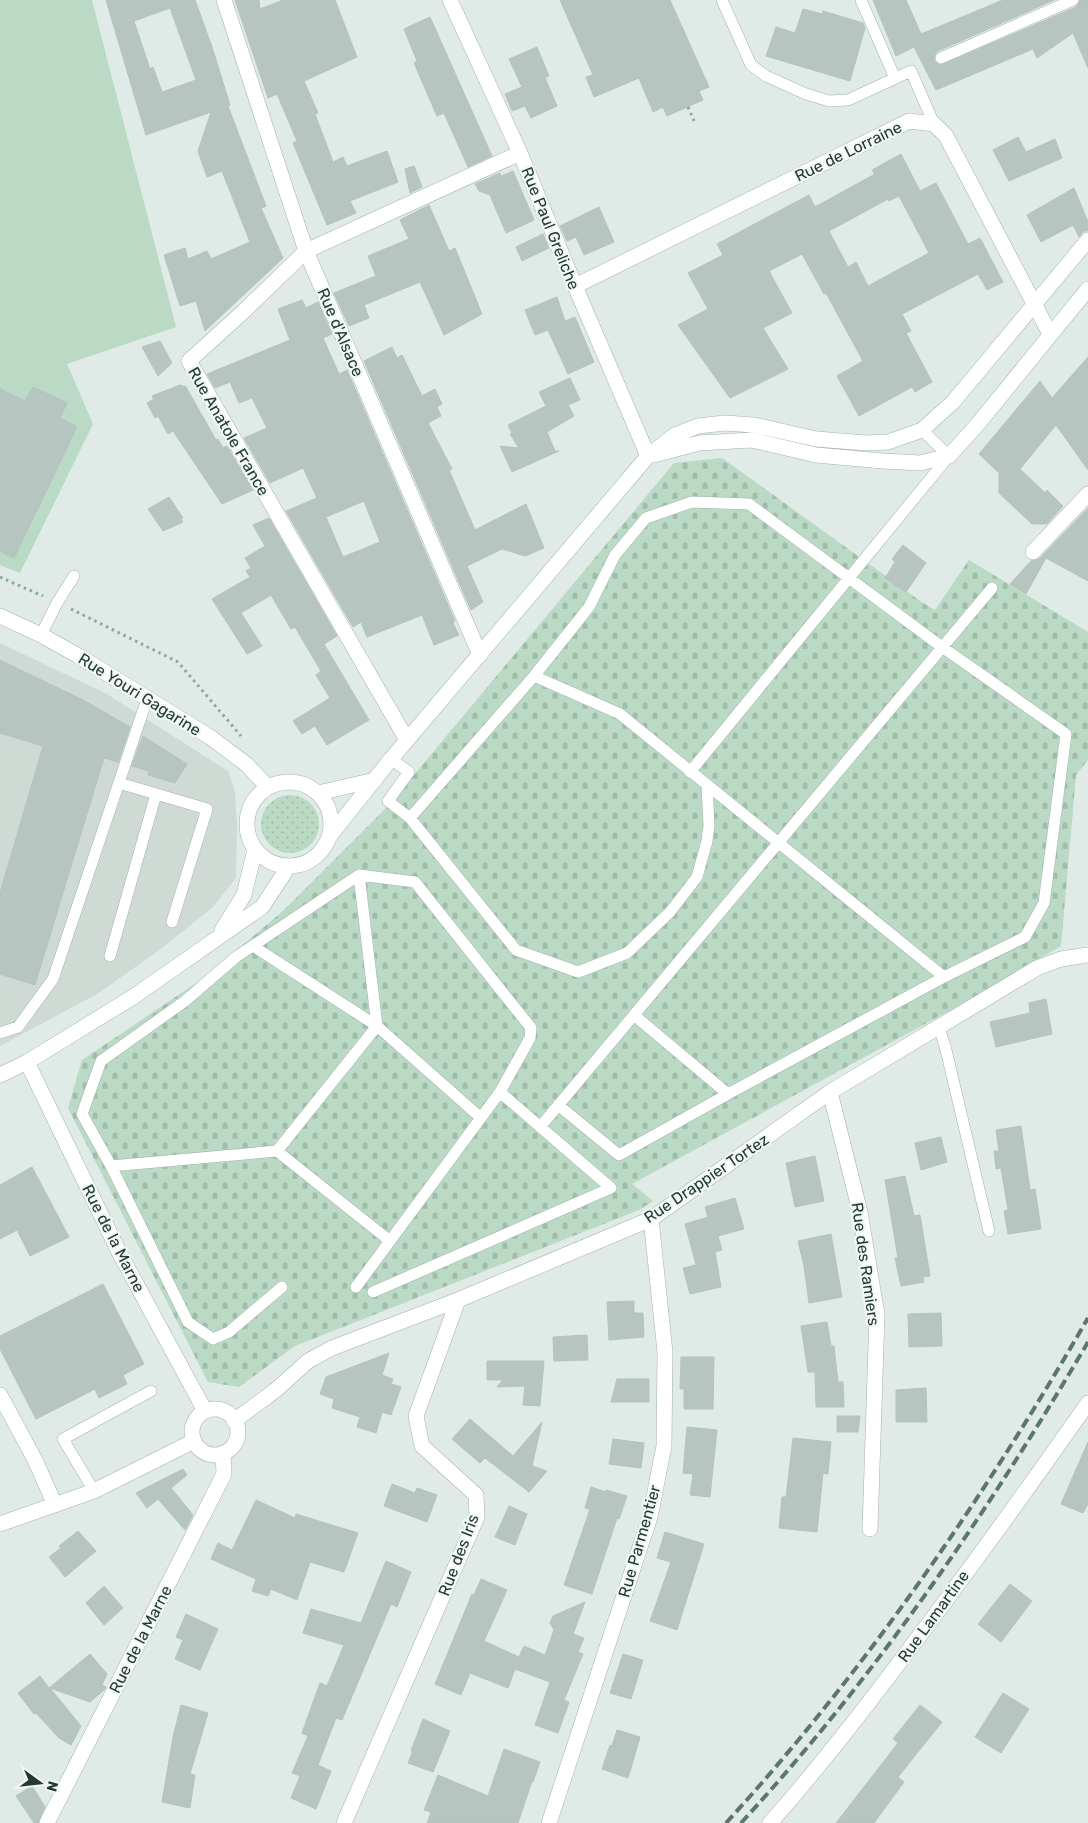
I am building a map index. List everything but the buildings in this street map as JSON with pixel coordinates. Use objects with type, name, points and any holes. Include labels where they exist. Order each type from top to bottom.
[{"type":"street","name":"Rue d'Alsace","points":[[224,0],[306,251],[480,655]]},
{"type":"street","name":"Rue Paul Greliche","points":[[450,0],[520,153],[648,456]]},
{"type":"street","name":"Rue de Lorraine","points":[[575,286],[909,121],[934,124]]},
{"type":"street","points":[[934,124],[946,136],[1050,334]]},
{"type":"street","name":"Rue Anatole France","points":[[407,740],[189,361],[306,251],[520,153]]},
{"type":"street","points":[[329,837],[331,826],[330,814],[326,802],[318,793],[307,786],[294,782],[281,782],[268,787],[252,804],[248,815],[247,827],[250,838],[256,849],[270,861],[289,866],[302,864],[313,858],[323,849],[329,837],[391,759],[648,456],[675,435],[698,426],[725,423],[754,425],[816,439],[866,443],[888,442],[922,430],[952,402],[1088,240]]},
{"type":"street","points":[[648,456],[699,442],[752,440],[816,455],[884,462],[920,463],[949,456],[977,425],[1088,289]]},
{"type":"street","points":[[1034,552],[1088,494]]},
{"type":"street","name":"Rue Youri Gagarine","points":[[0,616],[41,635],[210,737],[246,764],[268,787]]},
{"type":"street","points":[[318,793],[375,780]]},
{"type":"street","points":[[219,936],[244,895],[256,849]]},
{"type":"street","points":[[0,1075],[27,1062],[133,997],[262,907],[289,866]]},
{"type":"street","name":"Rue Drappier Tortez","points":[[234,1421],[278,1389],[308,1361],[332,1348],[458,1300],[650,1219],[830,1092],[1037,968],[1061,959],[1088,955]]},
{"type":"street","name":"Rue de la Marne","points":[[27,1062],[120,1252],[205,1411]]},
{"type":"street","name":"Rue des Ramiers","points":[[830,1092],[860,1212],[877,1315],[870,1529]]},
{"type":"street","name":"Rue Parmentier","points":[[549,1823],[650,1517],[664,1446],[665,1352],[650,1219]]},
{"type":"street","name":"Rue des Iris","points":[[344,1823],[476,1517],[476,1495],[422,1446],[416,1416],[458,1300]]},
{"type":"street","points":[[0,1395],[35,1460],[55,1505]]},
{"type":"street","name":"Rue Lamartine","points":[[770,1823],[808,1780],[886,1680],[1088,1403]]},
{"type":"street","points":[[212,1409],[225,1412],[234,1421],[237,1426],[236,1439],[233,1445],[223,1453],[209,1454],[197,1446],[194,1440],[193,1427],[200,1415],[205,1411],[212,1409]]},
{"type":"street","points":[[0,1524],[94,1490],[194,1440]]},
{"type":"street","name":"Rue de la Marne","points":[[47,1823],[224,1474],[223,1453]]},
{"type":"lane","points":[[722,0],[751,65],[766,76],[806,94],[829,101],[848,100],[911,72],[934,124]]},
{"type":"lane","points":[[861,0],[895,78]]},
{"type":"lane","points":[[941,58],[1073,0]]},
{"type":"lane","points":[[690,772],[949,456],[922,430]]},
{"type":"lane","points":[[410,818],[534,676],[589,607],[615,555],[646,518],[692,502],[749,504],[942,647],[1066,734],[1044,903],[1025,937],[944,977],[619,1155],[558,1105]]},
{"type":"lane","points":[[41,635],[57,603],[74,576]]},
{"type":"lane","points":[[540,1127],[992,588]]},
{"type":"lane","points":[[534,676],[620,714],[944,977]]},
{"type":"lane","points":[[0,1033],[18,1027],[53,979],[147,699]]},
{"type":"lane","points":[[391,759],[409,772],[388,801],[410,818],[516,950],[578,972],[627,953],[670,912],[697,876],[708,840],[707,786]]},
{"type":"lane","points":[[119,783],[207,809],[172,922]]},
{"type":"lane","points":[[110,956],[156,794]]},
{"type":"lane","points":[[277,1151],[377,1026],[360,875]]},
{"type":"lane","points":[[282,1287],[229,1332],[213,1340],[188,1322],[111,1166],[82,1114],[101,1061],[185,1001],[236,957],[360,875],[414,882],[531,1028],[530,1038],[500,1092],[356,1287]]},
{"type":"lane","points":[[253,946],[377,1026],[481,1118]]},
{"type":"lane","points":[[635,1016],[728,1094]]},
{"type":"lane","points":[[939,1027],[989,1231]]},
{"type":"lane","points":[[373,1292],[611,1188],[500,1092]]},
{"type":"lane","points":[[111,1166],[277,1151],[390,1241]]},
{"type":"lane","points":[[94,1490],[63,1439],[151,1391]]},
{"type":"path","points":[[688,107],[694,120]]},
{"type":"path","points":[[0,577],[178,662],[242,737]]},
{"type":"shaded area","points":[[0,643],[107,694],[228,771],[235,792],[237,824],[236,878],[213,907],[158,951],[97,994],[0,1046]]},
{"type":"green space","points":[[0,0],[92,0],[176,327],[67,364],[93,424],[20,573],[0,565]]},
{"type":"green space","points":[[722,458],[935,610],[969,560],[1088,632],[1088,760],[1076,775],[1061,946],[958,1006],[632,1184],[653,1201],[639,1210],[295,1346],[239,1387],[208,1382],[68,1108],[82,1060],[205,977],[284,910],[389,805],[674,463]]},
{"type":"green space","points":[[284,795],[296,795],[311,803],[319,818],[319,830],[311,845],[296,853],[284,853],[269,845],[261,830],[261,818],[269,803]]},
{"type":"railway","points":[[726,1823],[827,1705],[920,1581],[965,1517],[1088,1318]]},
{"type":"railway","points":[[741,1823],[838,1710],[927,1592],[1010,1469],[1088,1342]]}]
